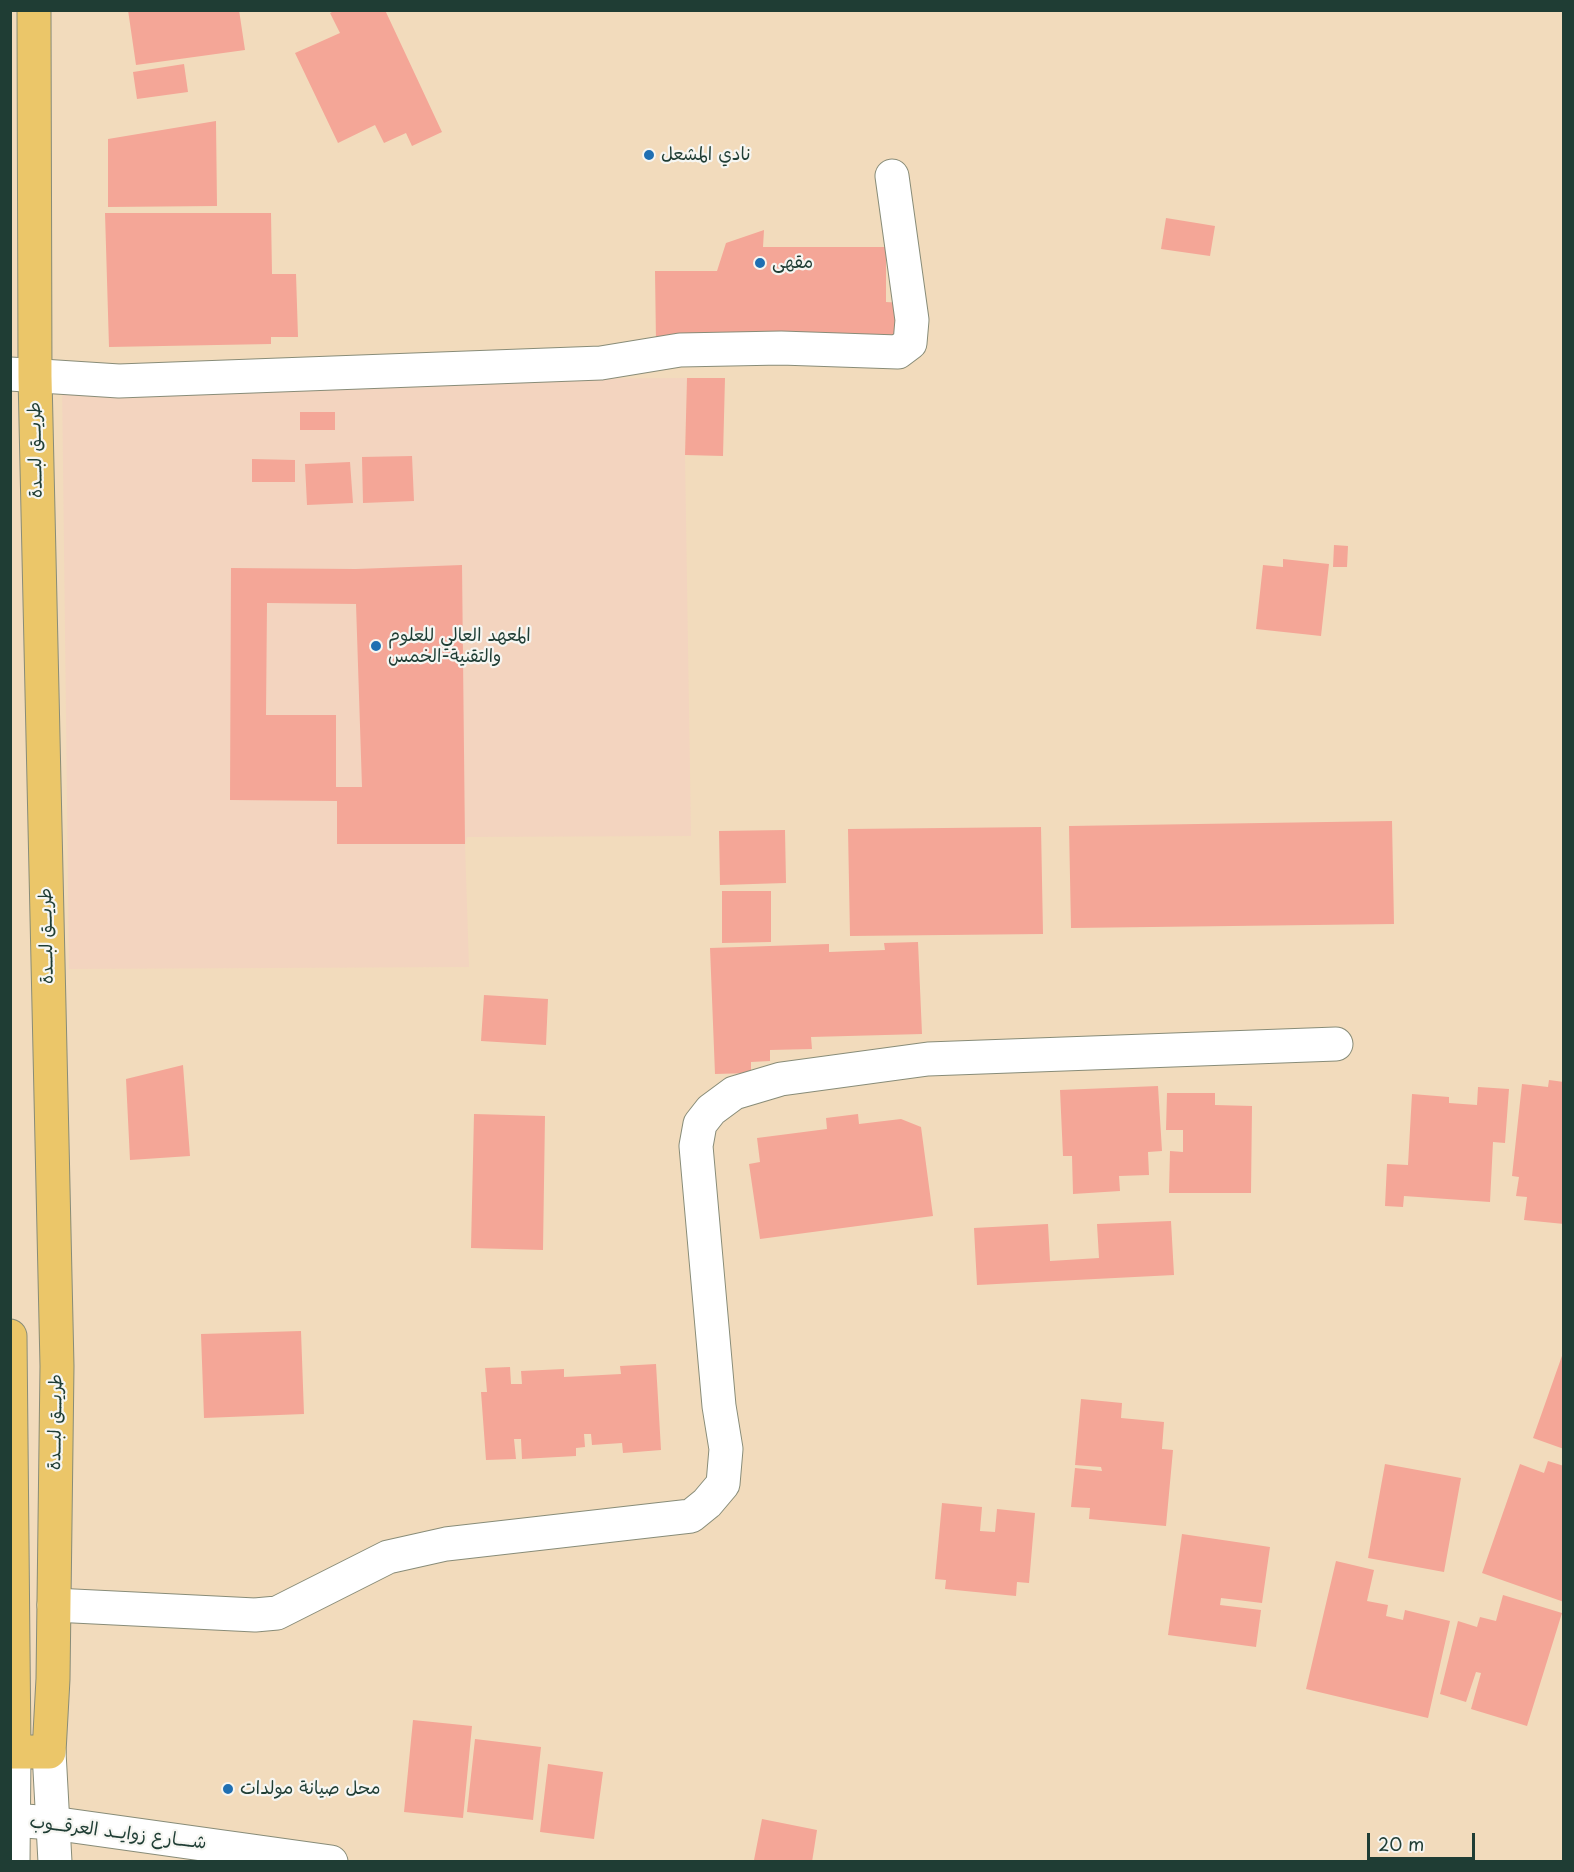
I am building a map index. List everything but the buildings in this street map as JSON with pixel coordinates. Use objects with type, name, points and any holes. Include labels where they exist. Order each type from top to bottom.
[{"type":"main road","name":"طريـــق لبـــدة","points":[[34,10],[23,376],[57,1366],[53,1679],[49,1752]]},
{"type":"main road","points":[[10,1335],[12,1752],[49,1752]]},
{"type":"main road","points":[[12,1683],[53,1679]]},
{"type":"street","points":[[23,376],[119,381],[601,363],[680,350],[782,348],[898,352],[909,343],[912,320],[892,176]]},
{"type":"street","points":[[54,1605],[255,1615],[277,1613],[388,1557],[446,1544],[692,1516],[723,1484],[726,1449],[719,1406],[696,1146],[700,1124],[711,1110],[734,1093],[781,1079],[928,1059],[1336,1044]]},
{"type":"street","points":[[12,1752],[13,1862]]},
{"type":"street","name":"طريـــق لبـــدة","points":[[49,1752],[55,1862]]},
{"type":"street","name":"شــــارع زوايــد العرقـــوب","points":[[12,1820],[52,1823],[331,1862]]},
{"type":"shaded area","name":"المعهد العالي للعلوم والتقنية-الخمس","points":[[687,378],[685,455],[691,836],[467,837],[465,844],[469,967],[69,969],[62,381]]},
{"type":"place","name":"نادي المشعل","points":[[649,155]]},
{"type":"place","name":"مقهى","points":[[760,263]]},
{"type":"place","name":"المعهد العالي للعلوم والتقنية-الخمس","points":[[376,646]]},
{"type":"place","name":"محل صيانة مولدات","points":[[228,1789]]}]
